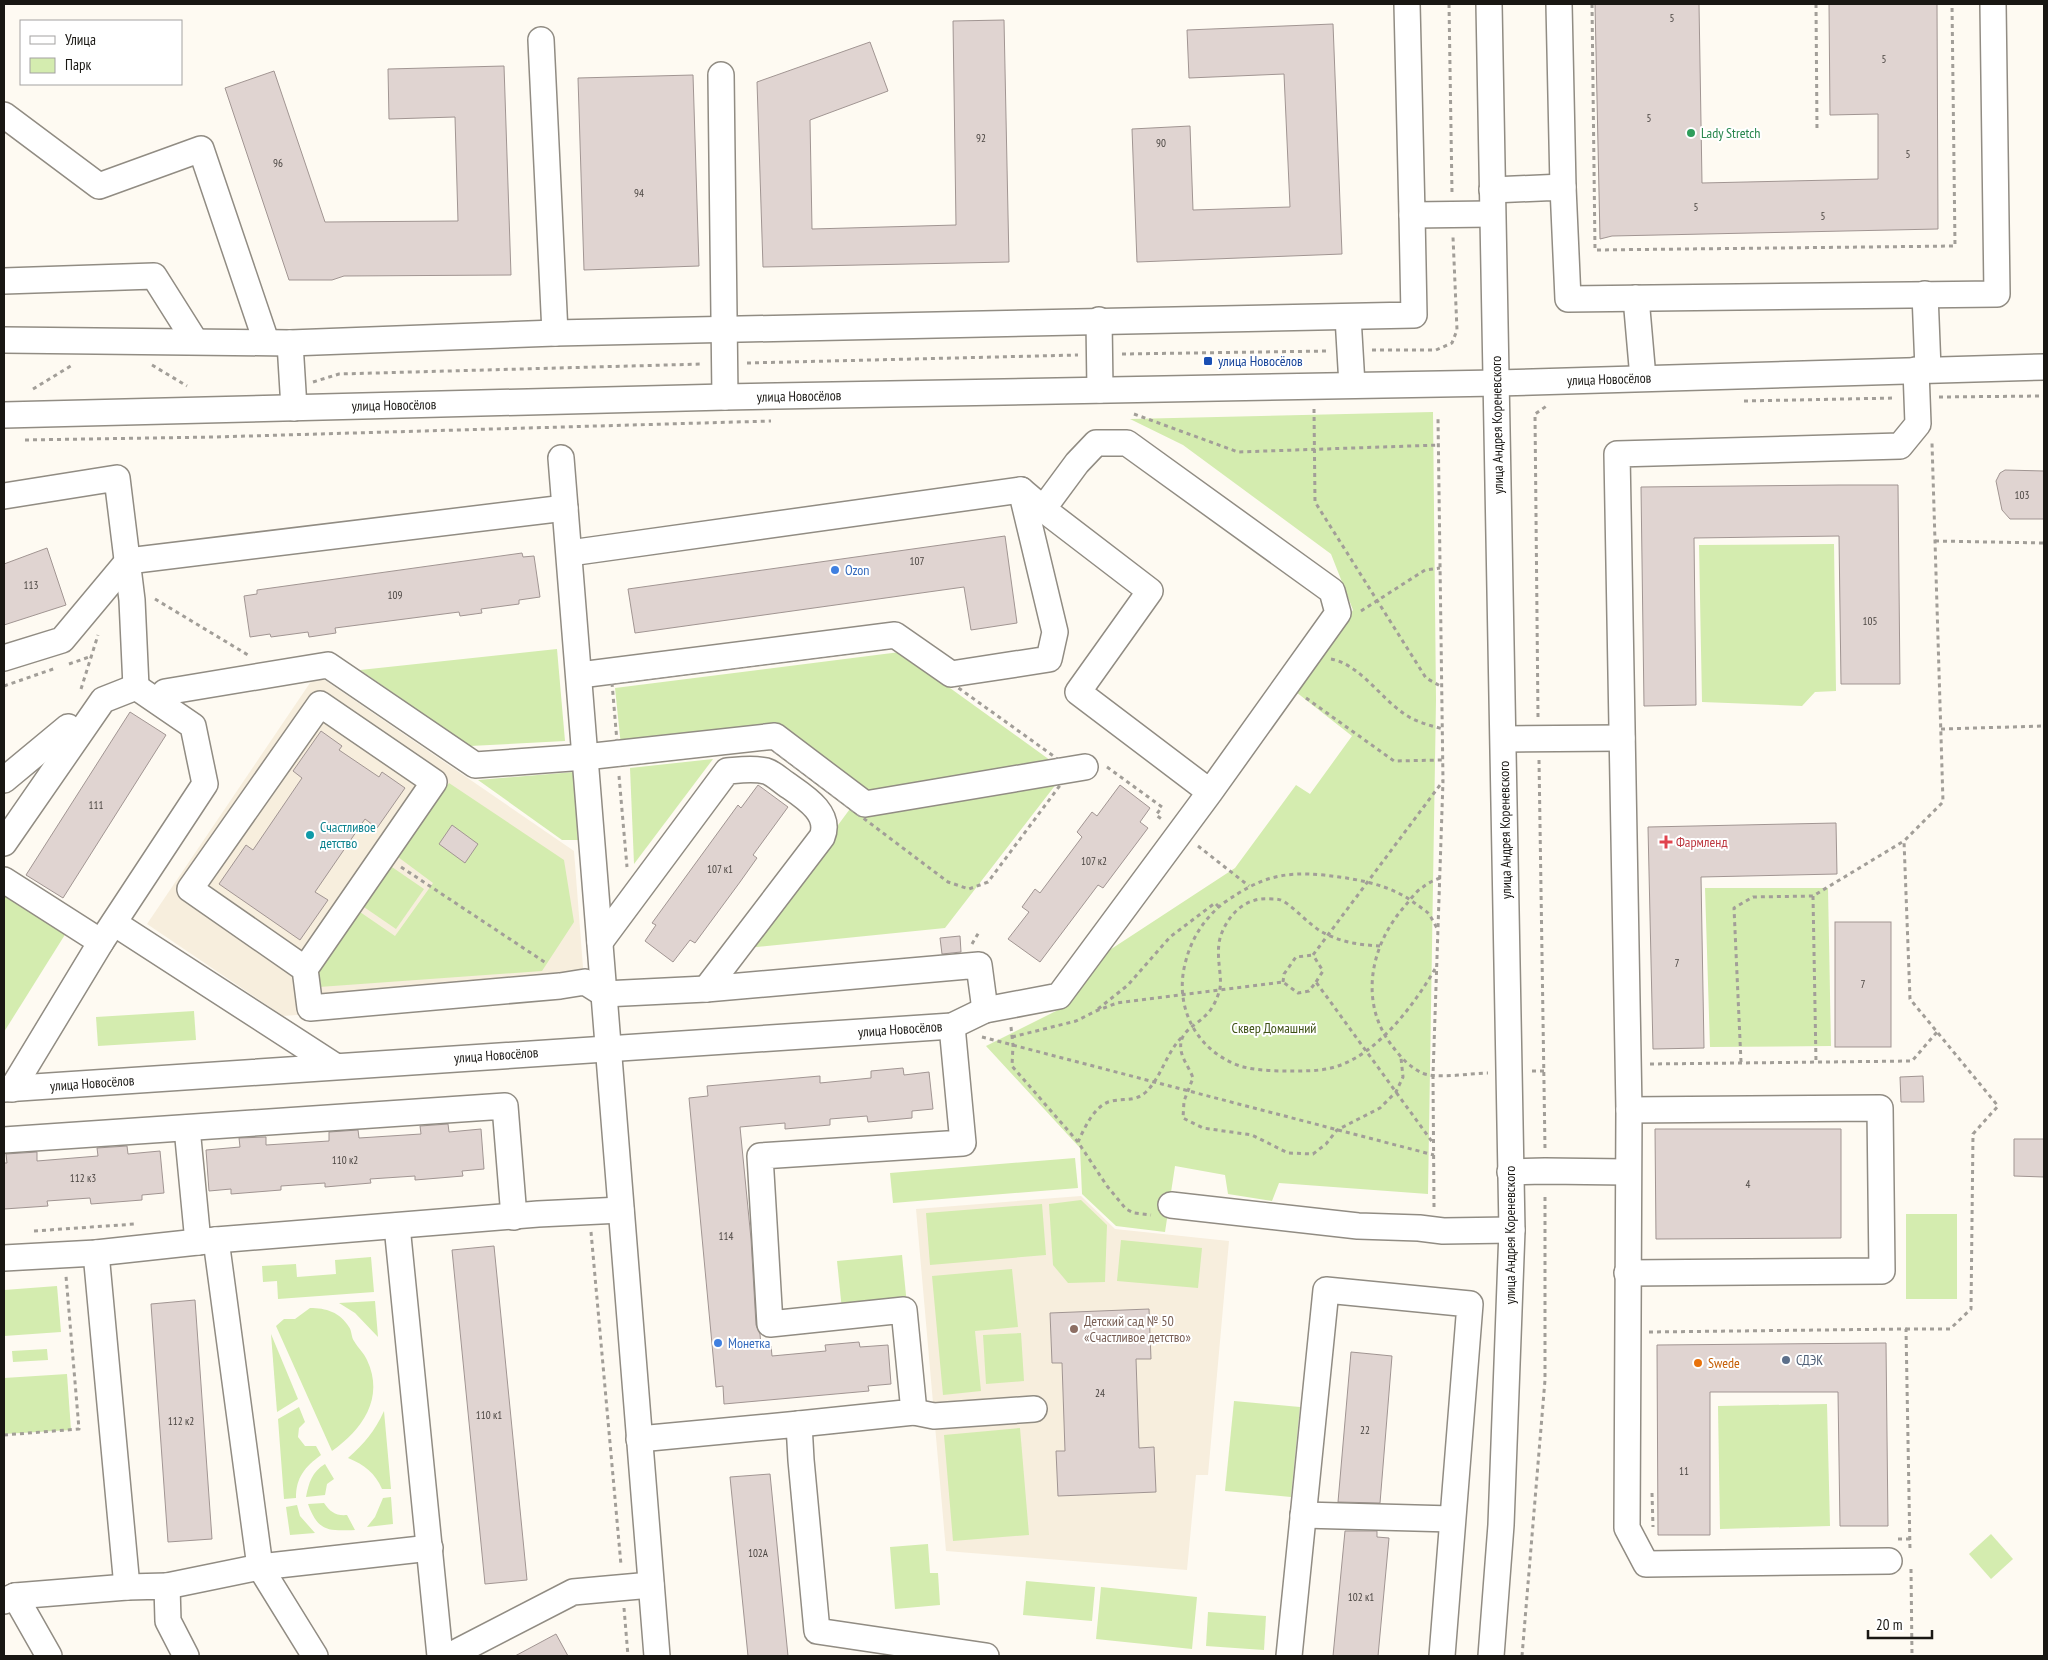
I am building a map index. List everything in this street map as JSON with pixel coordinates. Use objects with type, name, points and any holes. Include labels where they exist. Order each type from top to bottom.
[{"type":"street","points":[[4,340],[278,342],[554,332],[1414,315],[1407,4]]},
{"type":"street","name":"улица Андрея Кореневского","points":[[1489,4],[1512,1230],[1501,1525],[1491,1656]]},
{"type":"street","points":[[1559,4],[1563,187],[1568,299],[1998,294],[1994,4]]},
{"type":"street","points":[[541,40],[554,332]]},
{"type":"street","points":[[721,75],[725,397]]},
{"type":"street","points":[[4,115],[99,186],[201,149],[278,342],[294,408]]},
{"type":"street","points":[[1412,215],[1492,202],[1563,187]]},
{"type":"street","points":[[4,281],[154,276],[196,341]]},
{"type":"street","points":[[1903,1561],[1646,1564],[1627,1528],[1628,1110],[1617,454],[1900,446],[1918,424],[1925,294]]},
{"type":"street","points":[[1636,298],[1643,378]]},
{"type":"street","points":[[1348,317],[1352,385]]},
{"type":"street","points":[[1099,320],[1100,390]]},
{"type":"street","name":"улица Новосёлов","points":[[4,415],[725,397],[1496,383],[1922,369],[2044,367]]},
{"type":"street","name":"улица Новосёлов","points":[[8,1089],[608,1048],[978,1016],[1059,996],[1210,792],[1338,613],[1332,591],[1127,442],[1096,443],[1078,463],[1043,509]]},
{"type":"street","points":[[561,458],[580,675],[656,1656]]},
{"type":"street","points":[[4,496],[116,478],[132,600],[136,687]]},
{"type":"street","points":[[570,554],[1020,490],[1150,591],[1078,692],[1210,792]]},
{"type":"street","points":[[580,675],[895,635],[951,674],[1049,659],[1055,632],[1020,490]]},
{"type":"street","points":[[4,658],[62,640],[128,561],[565,508]]},
{"type":"street","points":[[165,692],[328,665],[475,765],[585,757],[775,736],[865,804],[1083,766]]},
{"type":"street","points":[[4,843],[103,700],[136,687]]},
{"type":"street","points":[[8,1089],[205,784],[193,726],[136,687]]},
{"type":"street","points":[[305,970],[190,889],[320,704],[434,782],[305,970],[310,1008],[560,986],[585,982],[604,994],[706,988],[978,965],[978,1016],[963,1143],[760,1156],[770,1324],[904,1310],[914,1412]]},
{"type":"street","points":[[4,780],[68,727]]},
{"type":"street","points":[[1504,739],[1622,738]]},
{"type":"street","points":[[600,942],[727,771],[753,769],[769,772],[812,803],[822,816],[825,829],[822,837],[706,988]]},
{"type":"street","points":[[4,880],[108,932],[335,1066]]},
{"type":"street","points":[[4,1140],[505,1106],[514,1216]]},
{"type":"street","points":[[1627,1273],[1882,1271],[1880,1108],[1628,1110]]},
{"type":"street","points":[[187,1128],[260,1567],[316,1656]]},
{"type":"street","points":[[1510,1172],[1545,1170],[1627,1172]]},
{"type":"street","points":[[1171,1205],[1358,1226],[1435,1230],[1512,1230]]},
{"type":"street","points":[[4,1258],[96,1253],[207,1241],[514,1216],[621,1210]]},
{"type":"street","points":[[397,1226],[440,1656]]},
{"type":"street","points":[[96,1253],[127,1587]]},
{"type":"street","points":[[1289,1656],[1326,1290],[1470,1304],[1442,1656]]},
{"type":"street","points":[[640,1439],[914,1412],[934,1416],[1034,1409]]},
{"type":"street","points":[[799,1424],[816,1632],[986,1656]]},
{"type":"street","points":[[1303,1516],[1452,1520]]},
{"type":"street","points":[[49,1656],[9,1598],[127,1587],[167,1586],[260,1567],[430,1548]]},
{"type":"street","points":[[449,1656],[573,1592],[651,1585]]},
{"type":"street","points":[[167,1586],[168,1621],[186,1656]]},
{"type":"path","points":[[1592,4],[1595,250],[1955,246],[1952,4]]},
{"type":"path","points":[[1816,4],[1818,130]]},
{"type":"path","points":[[1304,408],[1324,408]]},
{"type":"path","points":[[1314,408],[1315,502],[1426,678],[1442,687]]},
{"type":"path","points":[[1137,412],[1128,412],[1238,452],[1439,444]]},
{"type":"path","points":[[1435,1230],[1432,1075],[1443,780],[1438,418]]},
{"type":"path","points":[[23,440],[214,437],[780,421]]},
{"type":"path","points":[[1741,1062],[1734,908],[1753,897],[1813,896],[1904,841],[1943,802],[1932,435]]},
{"type":"path","points":[[1935,541],[2044,544]]},
{"type":"path","points":[[1357,614],[1425,570],[1440,568]]},
{"type":"path","points":[[1083,766],[1064,780],[988,882],[969,889],[948,882],[768,747],[619,765],[612,683],[900,646],[1059,760],[1083,766],[1162,807],[1156,815],[1249,886]]},
{"type":"path","points":[[66,665],[92,656]]},
{"type":"path","points":[[1328,659],[1349,666],[1402,713],[1418,722],[1443,729]]},
{"type":"path","points":[[4,686],[57,668]]},
{"type":"path","points":[[1303,691],[1305,697],[1394,761],[1443,760]]},
{"type":"path","points":[[1941,729],[2044,726]]},
{"type":"path","points":[[1283,982],[1284,974],[1296,956],[1313,955],[1443,780]]},
{"type":"path","points":[[1649,1332],[1950,1329],[1971,1309],[1973,1134],[1998,1106],[1910,1000],[1904,841]]},
{"type":"path","points":[[384,855],[553,968]]},
{"type":"path","points":[[1436,966],[1419,996],[1366,1051],[1339,1066],[1318,1070],[1266,1071],[1241,1066],[1219,1056],[1201,1040],[1192,1025],[1182,995],[1183,971],[1187,954],[1202,924],[1219,907],[1249,886],[1275,876],[1295,873],[1348,878],[1388,888],[1428,913],[1438,930]]},
{"type":"path","points":[[1432,1075],[1420,1073],[1401,1058],[1384,1034],[1375,1015],[1370,989],[1374,960],[1396,916],[1421,888],[1440,878]]},
{"type":"path","points":[[1813,896],[1816,1062]]},
{"type":"path","points":[[1078,1142],[1095,1112],[1111,1101],[1131,1101],[1145,1093],[1165,1064],[1172,1047],[1192,1025],[1206,1015],[1220,990],[1217,958],[1220,936],[1232,914],[1244,904],[1262,898],[1280,900],[1297,911],[1313,926],[1328,935],[1344,942],[1380,946]]},
{"type":"path","points":[[1096,1011],[1128,985],[1170,937],[1214,903],[1219,907]]},
{"type":"path","points":[[960,967],[979,932]]},
{"type":"path","points":[[1313,955],[1322,970],[1309,991],[1298,993],[1283,982],[1117,1004],[1096,1011],[1076,1021],[1012,1037],[978,1016],[969,1032],[1013,1046],[1434,1155]]},
{"type":"path","points":[[1316,982],[1434,1144]]},
{"type":"path","points":[[1012,1037],[1012,1066],[1078,1142],[1107,1186],[1126,1209],[1134,1214],[1170,1215],[1171,1205]]},
{"type":"path","points":[[1182,1037],[1181,1050],[1193,1078],[1184,1101],[1183,1118],[1203,1128],[1252,1135],[1288,1154],[1313,1154],[1326,1144],[1337,1130],[1380,1108],[1396,1092],[1403,1077],[1401,1058]]},
{"type":"path","points":[[590,1212],[628,1656]]},
{"type":"path","points":[[4,1435],[79,1429],[66,1275]]},
{"type":"path","points":[[1906,1329],[1903,1561],[1912,1656]]},
{"type":"shaded area","points":[[316,674],[574,851],[585,993],[283,1016],[147,924]]},
{"type":"shaded area","name":"Детский сад № 50 «Счастливое детство»","points":[[1081,1196],[1115,1229],[1229,1241],[1208,1475],[1196,1475],[1187,1570],[946,1551],[916,1209]]},
{"type":"green space","name":"Сквер Домашний","points":[[1433,412],[1436,700],[1428,1194],[1279,1183],[1272,1201],[1228,1194],[1225,1175],[1175,1166],[1165,1232],[1116,1226],[1082,1194],[1080,1148],[986,1046],[1060,1009],[1099,957],[1235,868],[1296,785],[1310,794],[1352,736],[1296,692],[1353,610],[1331,554],[1183,445],[1130,419]]},
{"type":"green space","points":[[1834,544],[1836,691],[1815,692],[1802,706],[1702,702],[1699,545]]},
{"type":"green space","points":[[557,649],[565,741],[470,746],[360,670]]},
{"type":"green space","points":[[900,652],[1054,763],[1057,783],[945,928],[747,948],[861,794],[775,731],[621,746],[615,688]]},
{"type":"green space","points":[[713,759],[634,864],[630,768]]},
{"type":"green space","points":[[574,772],[578,840],[562,840],[478,780]]},
{"type":"green space","points":[[449,783],[564,860],[574,922],[542,971],[319,987],[318,973],[360,912],[395,936],[433,883],[398,857]]},
{"type":"green space","points":[[389,865],[424,889],[396,929],[361,905]]},
{"type":"green space","points":[[1705,888],[1828,888],[1831,1046],[1710,1047]]},
{"type":"green space","points":[[4,894],[66,933],[4,1032]]},
{"type":"green space","points":[[194,1011],[196,1040],[98,1046],[96,1017]]},
{"type":"green space","points":[[1075,1158],[1078,1188],[893,1203],[890,1173]]},
{"type":"green space","points":[[1081,1200],[1107,1225],[1105,1282],[1068,1283],[1053,1265],[1049,1204]]},
{"type":"green space","points":[[1042,1204],[1046,1255],[930,1265],[926,1213]]},
{"type":"green space","points":[[1906,1214],[1957,1214],[1957,1299],[1906,1299]]},
{"type":"green space","points":[[1121,1240],[1202,1248],[1198,1288],[1117,1281]]},
{"type":"green space","points":[[902,1255],[907,1305],[842,1310],[837,1261]]},
{"type":"green space","points":[[371,1257],[374,1292],[278,1299],[277,1281],[263,1282],[262,1266],[296,1264],[297,1277],[336,1274],[335,1260]]},
{"type":"green space","points":[[1012,1269],[1018,1327],[975,1331],[981,1391],[943,1395],[932,1276]]},
{"type":"green space","points":[[57,1286],[61,1332],[4,1336],[4,1290]]},
{"type":"green space","points":[[375,1301],[378,1337],[355,1313],[339,1303]]},
{"type":"green space","points":[[310,1308],[322,1309],[337,1314],[345,1322],[350,1329],[353,1339],[366,1357],[372,1374],[372,1400],[368,1412],[353,1433],[332,1451],[276,1326],[284,1319],[295,1319]]},
{"type":"green space","points":[[1021,1333],[1024,1381],[986,1384],[983,1335]]},
{"type":"green space","points":[[271,1334],[298,1399],[277,1412]]},
{"type":"green space","points":[[47,1349],[48,1360],[13,1362],[12,1351]]},
{"type":"green space","points":[[67,1374],[71,1430],[4,1434],[4,1378]]},
{"type":"green space","points":[[1234,1401],[1300,1407],[1291,1497],[1225,1491]]},
{"type":"green space","points":[[1827,1404],[1830,1526],[1720,1529],[1718,1406]]},
{"type":"green space","points":[[299,1407],[305,1422],[299,1428],[298,1437],[305,1446],[316,1446],[321,1455],[302,1473],[296,1491],[296,1498],[284,1499],[278,1419]]},
{"type":"green space","points":[[384,1411],[391,1489],[382,1489],[369,1470],[348,1458],[369,1437]]},
{"type":"green space","points":[[1020,1428],[1029,1535],[953,1541],[944,1435]]},
{"type":"green space","points":[[325,1464],[334,1479],[327,1484],[325,1495],[306,1497],[312,1478],[317,1470]]},
{"type":"green space","points":[[391,1497],[393,1524],[367,1527],[375,1517],[383,1498]]},
{"type":"green space","points":[[324,1503],[334,1513],[347,1515],[355,1530],[331,1530],[320,1525],[308,1504]]},
{"type":"green space","points":[[297,1505],[300,1516],[315,1533],[290,1535],[286,1507]]},
{"type":"green space","points":[[1991,1534],[2013,1559],[1991,1579],[1969,1554]]},
{"type":"green space","points":[[928,1544],[930,1573],[938,1573],[940,1605],[895,1609],[890,1547]]},
{"type":"green space","points":[[1026,1581],[1095,1587],[1092,1621],[1023,1615]]},
{"type":"green space","points":[[1101,1587],[1197,1597],[1192,1649],[1096,1639]]},
{"type":"green space","points":[[1208,1612],[1266,1616],[1264,1650],[1206,1646]]},
{"type":"building","points":[[1595,4],[1699,4],[1702,183],[1878,179],[1878,114],[1830,115],[1829,4],[1937,4],[1938,229],[1612,236],[1600,239]]},
{"type":"building","points":[[1004,20],[1009,262],[763,267],[757,82],[870,42],[888,91],[810,120],[812,229],[956,225],[953,21]]},
{"type":"building","points":[[1333,24],[1342,254],[1137,262],[1132,129],[1190,126],[1193,210],[1290,207],[1284,74],[1189,78],[1187,30]]},
{"type":"building","points":[[504,66],[511,275],[344,276],[332,280],[289,280],[225,88],[274,71],[325,222],[458,221],[455,117],[389,119],[388,69]]},
{"type":"building","points":[[693,75],[699,266],[584,270],[578,78]]},
{"type":"building","points":[[2005,470],[2044,471],[2044,519],[2010,519],[2002,510],[1996,481],[2000,473]]},
{"type":"building","points":[[1898,485],[1900,684],[1841,684],[1839,536],[1694,538],[1696,705],[1644,706],[1641,487]]},
{"type":"building","points":[[1005,536],[1017,623],[971,630],[964,587],[635,633],[628,589]]},
{"type":"building","points":[[47,548],[66,605],[4,625],[4,564]]},
{"type":"building","points":[[522,553],[523,557],[534,556],[540,597],[519,600],[519,604],[481,609],[482,613],[460,616],[459,612],[335,628],[336,633],[309,637],[308,632],[271,637],[270,634],[250,637],[244,596],[257,594],[257,590]]},
{"type":"building","points":[[130,712],[166,735],[63,898],[26,875]]},
{"type":"building","name":"Счастливое детство","points":[[321,731],[342,746],[339,750],[379,777],[382,772],[405,788],[377,828],[365,819],[315,892],[328,900],[300,940],[219,884],[246,845],[253,850],[302,778],[293,771]]},
{"type":"building","points":[[758,785],[788,807],[753,855],[757,858],[695,943],[690,940],[673,962],[645,941],[656,925],[652,923],[738,805],[741,808]]},
{"type":"building","points":[[1120,785],[1150,808],[1140,822],[1148,828],[1103,888],[1098,885],[1040,962],[1008,939],[1029,912],[1022,907],[1035,889],[1040,893],[1082,837],[1077,832],[1092,812],[1097,816]]},
{"type":"building","points":[[1836,823],[1837,874],[1701,877],[1704,1048],[1653,1049],[1648,827]]},
{"type":"building","points":[[452,825],[478,844],[465,863],[439,844]]},
{"type":"building","points":[[1835,922],[1891,922],[1891,1047],[1835,1047]]},
{"type":"building","points":[[960,936],[961,952],[942,954],[940,938]]},
{"type":"building","points":[[903,1068],[904,1075],[929,1072],[933,1109],[912,1111],[912,1118],[868,1122],[867,1116],[830,1119],[830,1125],[785,1129],[785,1123],[740,1127],[751,1239],[756,1325],[760,1334],[761,1347],[771,1346],[772,1356],[826,1351],[825,1345],[859,1342],[860,1347],[888,1345],[891,1384],[868,1386],[869,1391],[724,1404],[723,1386],[716,1387],[689,1098],[708,1096],[707,1086],[820,1076],[820,1083],[871,1078],[871,1071]]},
{"type":"building","points":[[1923,1076],[1924,1102],[1901,1102],[1900,1077]]},
{"type":"building","points":[[448,1124],[449,1132],[481,1129],[484,1169],[462,1171],[463,1176],[415,1180],[415,1176],[370,1179],[371,1183],[325,1187],[325,1183],[281,1186],[281,1190],[231,1194],[231,1189],[209,1191],[206,1150],[240,1147],[239,1138],[266,1137],[266,1145],[329,1141],[329,1132],[358,1130],[359,1138],[421,1134],[420,1126]]},
{"type":"building","points":[[1655,1129],[1841,1129],[1841,1238],[1656,1239]]},
{"type":"building","points":[[2014,1139],[2044,1139],[2044,1177],[2014,1176]]},
{"type":"building","points":[[127,1146],[128,1154],[160,1151],[164,1193],[142,1195],[142,1200],[91,1204],[90,1198],[47,1201],[48,1206],[4,1209],[4,1163],[7,1163],[6,1154],[37,1152],[37,1161],[98,1156],[97,1148]]},
{"type":"building","points":[[494,1246],[527,1580],[485,1584],[452,1250]]},
{"type":"building","points":[[195,1300],[212,1539],[168,1542],[151,1304]]},
{"type":"building","points":[[1149,1309],[1151,1359],[1136,1359],[1139,1448],[1154,1447],[1156,1492],[1058,1496],[1056,1451],[1065,1451],[1062,1363],[1052,1363],[1050,1313]]},
{"type":"building","points":[[1886,1343],[1888,1526],[1840,1526],[1838,1392],[1710,1392],[1710,1535],[1658,1535],[1657,1345]]},
{"type":"building","points":[[1351,1352],[1392,1356],[1380,1503],[1338,1502]]},
{"type":"building","points":[[770,1474],[788,1656],[748,1656],[730,1477]]},
{"type":"building","points":[[1345,1531],[1377,1531],[1377,1537],[1389,1538],[1378,1656],[1333,1656]]},
{"type":"building","points":[[556,1634],[568,1656],[515,1656]]},
{"type":"place","name":"Lady Stretch","points":[[1691,133]]},
{"type":"place","name":"улица Новосёлов","points":[[1208,361]]},
{"type":"place","name":"Ozon","points":[[835,570]]},
{"type":"place","name":"Счастливое детство","points":[[310,835]]},
{"type":"place","name":"Фармленд","points":[[1666,842]]},
{"type":"place","name":"Детский сад № 50 «Счастливое детство»","points":[[1074,1329]]},
{"type":"place","name":"Монетка","points":[[718,1343]]},
{"type":"place","name":"СДЭК","points":[[1786,1360]]},
{"type":"place","name":"Swede","points":[[1698,1363]]}]
